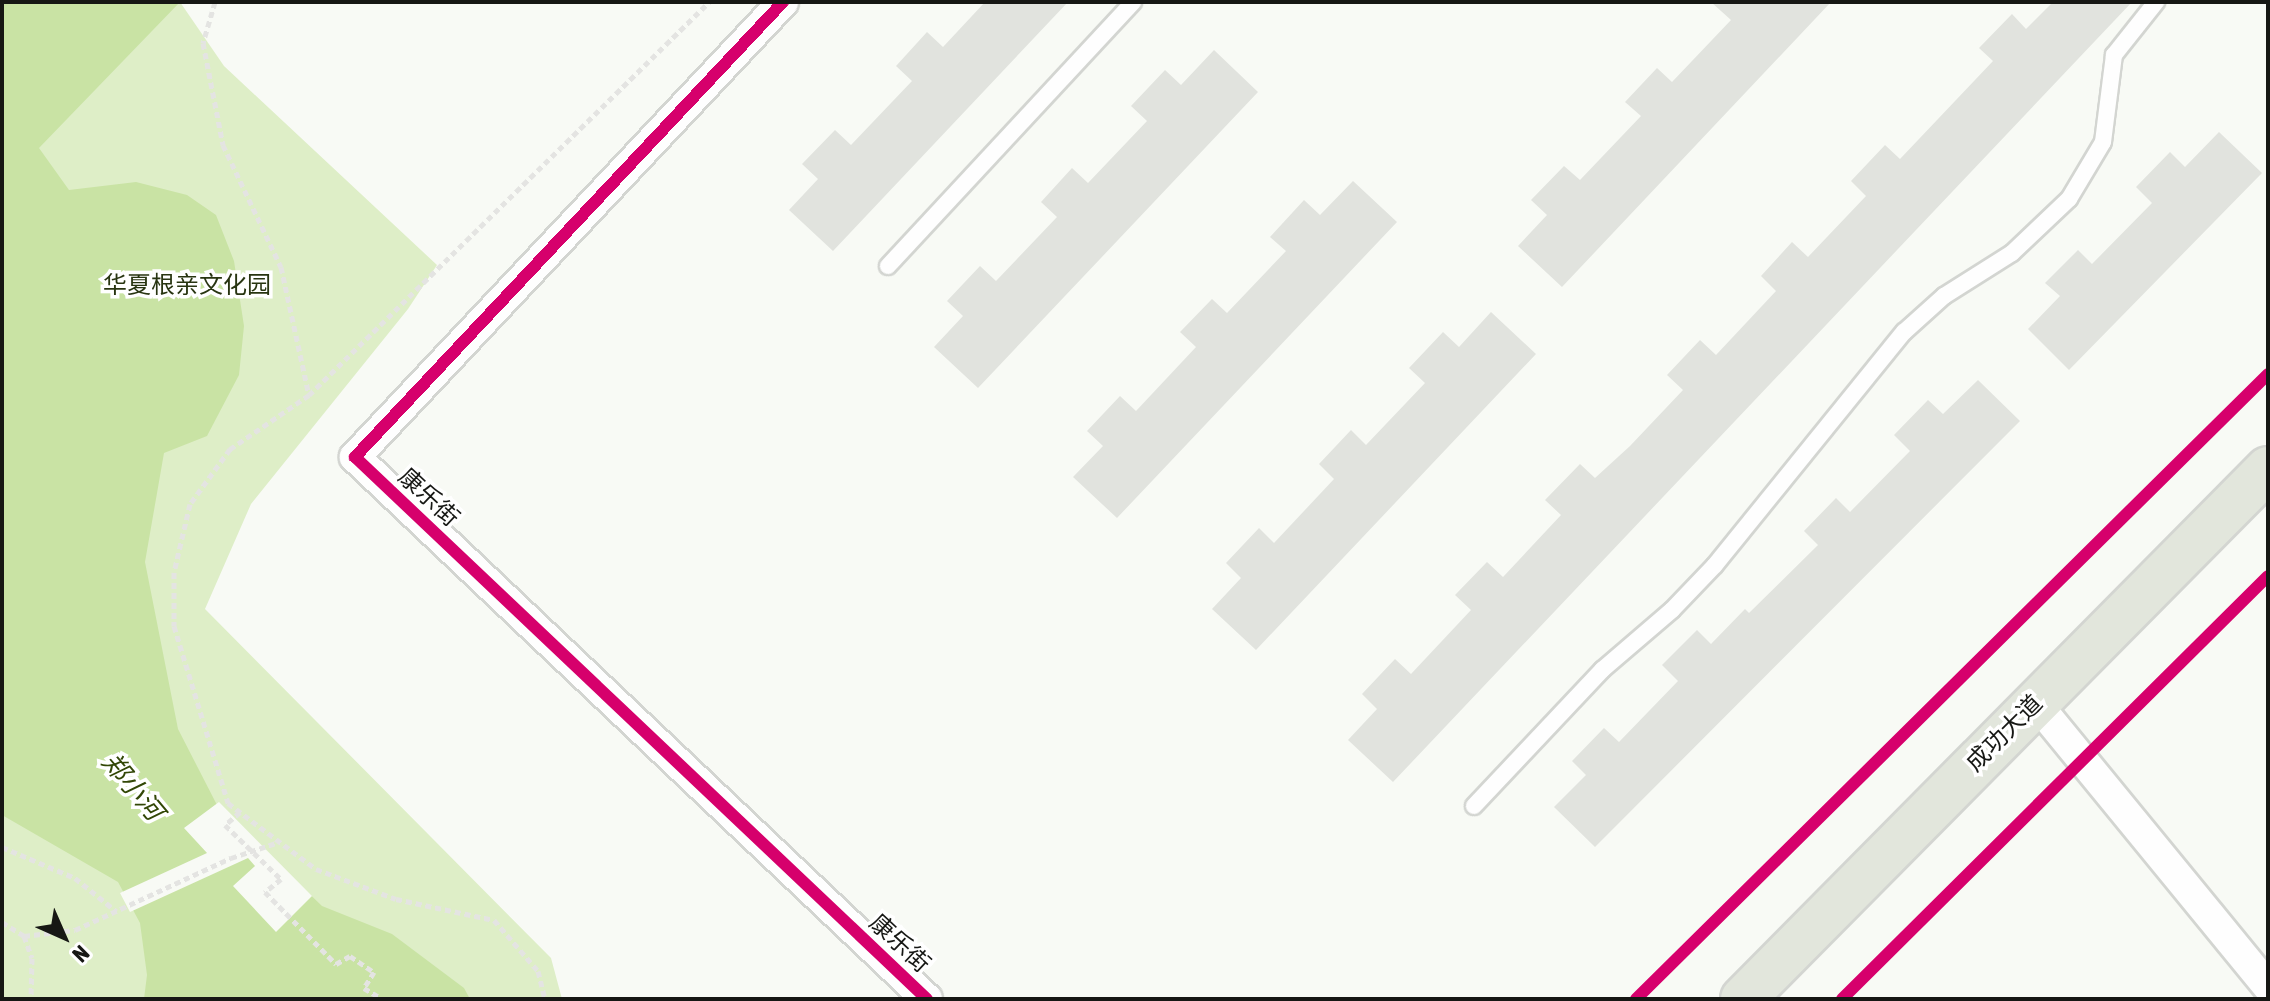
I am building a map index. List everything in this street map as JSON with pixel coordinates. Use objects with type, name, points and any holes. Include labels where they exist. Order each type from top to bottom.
[{"type":"main road","name":"成功大道","points":[[1743,999],[2268,469]]},
{"type":"street","name":"康乐街","points":[[783,2],[355,457],[927,999]]},
{"type":"street","points":[[2035,702],[2268,987]]},
{"type":"lane","points":[[888,266],[1133,2]]},
{"type":"lane","points":[[1474,806],[1591,681],[1672,610],[1715,565],[1904,332],[1944,296],[2012,253],[2069,199],[2103,142],[2114,55],[2156,2]]},
{"type":"path","points":[[215,2],[203,43],[223,145],[281,267],[309,395]]},
{"type":"path","points":[[545,999],[538,971],[494,920],[396,899],[316,869],[228,803],[174,626],[174,572],[190,504],[230,449],[309,395],[709,2]]},
{"type":"path","points":[[240,812],[225,825],[281,879],[265,892],[336,964],[350,956],[374,972],[364,988],[382,999]]},
{"type":"path","points":[[24,936],[75,930],[280,842]]},
{"type":"path","points":[[2,847],[75,878],[116,911]]},
{"type":"path","points":[[2,922],[24,936],[32,958],[31,999]]},
{"type":"green space","name":"华夏根亲文化园","points":[[2,2],[180,2],[224,66],[437,265],[408,309],[251,504],[205,609],[551,958],[562,999],[2,999]]},
{"type":"water","name":"郑小河","points":[[2,2],[180,2],[39,148],[69,190],[136,182],[187,195],[216,215],[234,261],[244,326],[239,375],[207,436],[164,453],[145,562],[178,729],[217,805],[322,906],[392,934],[464,988],[470,999],[144,999],[147,975],[140,923],[118,882],[2,815]]},
{"type":"pier","points":[[219,802],[312,896],[276,932],[233,886],[255,866],[248,858],[130,912],[120,893],[207,853],[184,828]]},
{"type":"building","points":[[985,2],[1068,2],[833,251],[789,210],[818,179],[802,164],[835,130],[851,145],[912,81],[896,66],[927,32],[943,47]]},
{"type":"building","points":[[1711,2],[1831,2],[1562,287],[1518,246],[1547,215],[1531,200],[1564,166],[1580,180],[1641,116],[1625,102],[1657,68],[1672,82],[1731,20]]},
{"type":"building","points":[[2053,2],[2132,2],[1393,782],[1348,740],[1377,709],[1362,694],[1395,659],[1411,674],[1471,610],[1455,595],[1487,562],[1503,577],[1561,515],[1545,500],[1580,464],[1595,478],[1630,446],[1683,390],[1667,375],[1700,340],[1716,355],[1776,291],[1761,276],[1792,242],[1808,257],[1866,196],[1851,181],[1885,145],[1900,159],[1993,61],[1979,48],[2012,14],[2026,29]]},
{"type":"building","points":[[1214,50],[1258,92],[978,388],[934,347],[963,316],[947,301],[980,266],[996,281],[1057,217],[1041,202],[1072,168],[1088,183],[1147,121],[1131,106],[1165,70],[1181,85]]},
{"type":"building","points":[[2219,132],[2262,173],[2069,370],[2028,329],[2060,296],[2045,283],[2078,250],[2092,264],[2152,203],[2136,187],[2170,152],[2185,167]]},
{"type":"building","points":[[1353,181],[1397,222],[1117,518],[1073,477],[1103,446],[1087,431],[1120,396],[1136,411],[1196,347],[1180,332],[1212,299],[1227,313],[1286,251],[1270,237],[1304,200],[1320,215]]},
{"type":"building","points":[[1491,312],[1536,354],[1256,650],[1212,609],[1241,578],[1226,563],[1259,528],[1274,543],[1334,479],[1319,464],[1351,430],[1366,445],[1425,383],[1409,368],[1443,332],[1459,347]]},
{"type":"building","points":[[1978,380],[2020,421],[1595,847],[1554,807],[1586,775],[1572,761],[1604,728],[1619,742],[1678,681],[1662,665],[1697,630],[1711,644],[1745,609],[1749,613],[1818,545],[1804,531],[1836,498],[1850,512],[1910,451],[1894,435],[1928,400],[1943,414]]},
{"type":"cycle path","points":[[783,2],[355,457],[927,999]]},
{"type":"cycle path","points":[[1636,999],[2268,374]]},
{"type":"cycle path","points":[[1842,999],[2268,576]]}]
